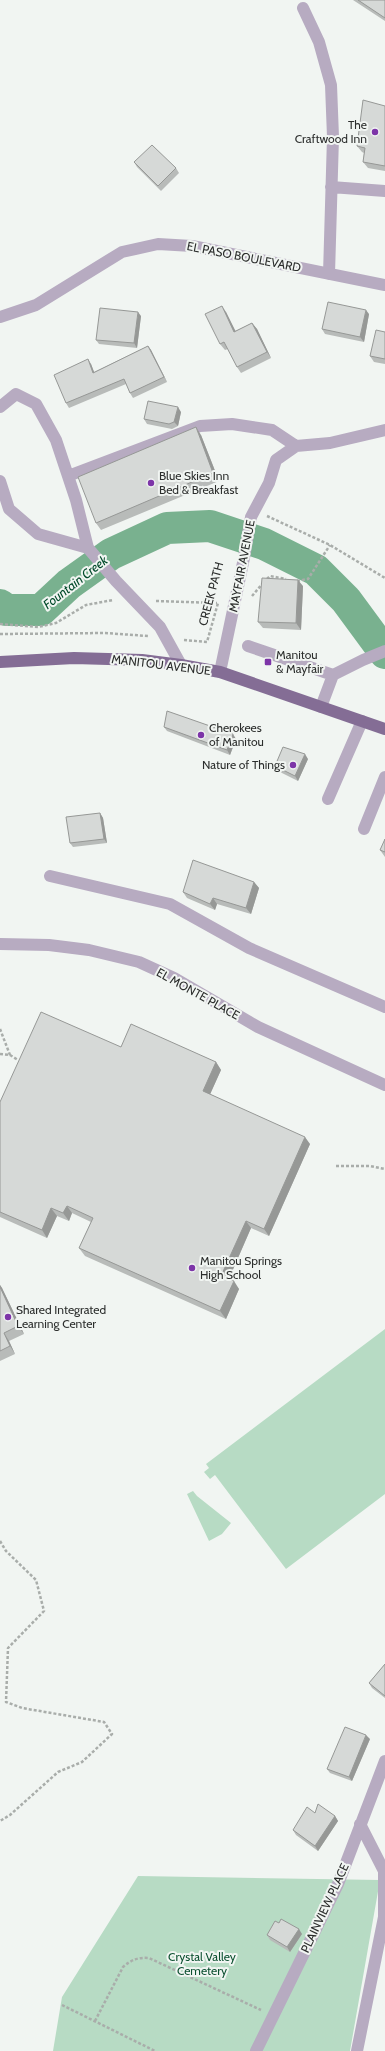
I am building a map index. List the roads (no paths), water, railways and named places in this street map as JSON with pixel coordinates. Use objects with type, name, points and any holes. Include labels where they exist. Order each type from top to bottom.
[{"type":"main road","name":"MANITOU AVENUE","points":[[0,662],[74,658],[142,660],[181,665],[220,672],[385,729]]},
{"type":"street","points":[[303,8],[319,42],[331,86],[333,137],[329,274]]},
{"type":"street","points":[[331,187],[385,191]]},
{"type":"street","name":"EL PASO BOULEVARD","points":[[0,317],[36,305],[122,252],[158,244],[192,246],[385,285]]},
{"type":"street","points":[[0,407],[16,394],[36,404],[56,440],[76,500],[88,548],[116,581],[160,627],[181,665]]},
{"type":"street","points":[[68,476],[200,426],[232,424],[272,430],[296,446]]},
{"type":"street","name":"MAYFAIR AVENUE","points":[[220,672],[251,517],[269,483],[276,460],[296,446],[330,443],[385,430]]},
{"type":"street","points":[[0,481],[5,511],[38,534],[88,548]]},
{"type":"street","points":[[248,646],[333,675]]},
{"type":"street","points":[[321,707],[333,675],[385,651]]},
{"type":"street","points":[[328,799],[362,721]]},
{"type":"street","points":[[364,829],[385,778]]},
{"type":"street","points":[[50,876],[170,904],[249,948],[385,1007]]},
{"type":"street","name":"EL MONTE PLACE","points":[[0,944],[49,946],[88,950],[139,962],[174,978],[258,1027],[385,1085]]},
{"type":"street","name":"PLAINVIEW PLACE","points":[[256,2051],[338,1884],[385,1761]]},
{"type":"street","points":[[357,2051],[384,1917],[384,1871],[360,1824]]},
{"type":"waterway","name":"Fountain Creek","points":[[0,605],[7,610],[41,610],[69,584],[111,554],[167,528],[210,526],[264,544],[316,570],[346,600],[385,653]]},
{"type":"place","name":"The Craftwood Inn","points":[[375,132]]},
{"type":"place","name":"Blue Skies Inn Bed & Breakfast","points":[[151,483]]},
{"type":"place","name":"Manitou & Mayfair","points":[[268,662]]},
{"type":"place","name":"Cherokees of Manitou","points":[[201,735]]},
{"type":"place","name":"Nature of Things","points":[[293,765]]},
{"type":"place","name":"Manitou Springs High School","points":[[192,1268]]},
{"type":"place","name":"Shared Integrated Learning Center","points":[[8,1317]]},
{"type":"park label","name":"Crystal Valley Cemetery","points":[[202,1964]]}]
